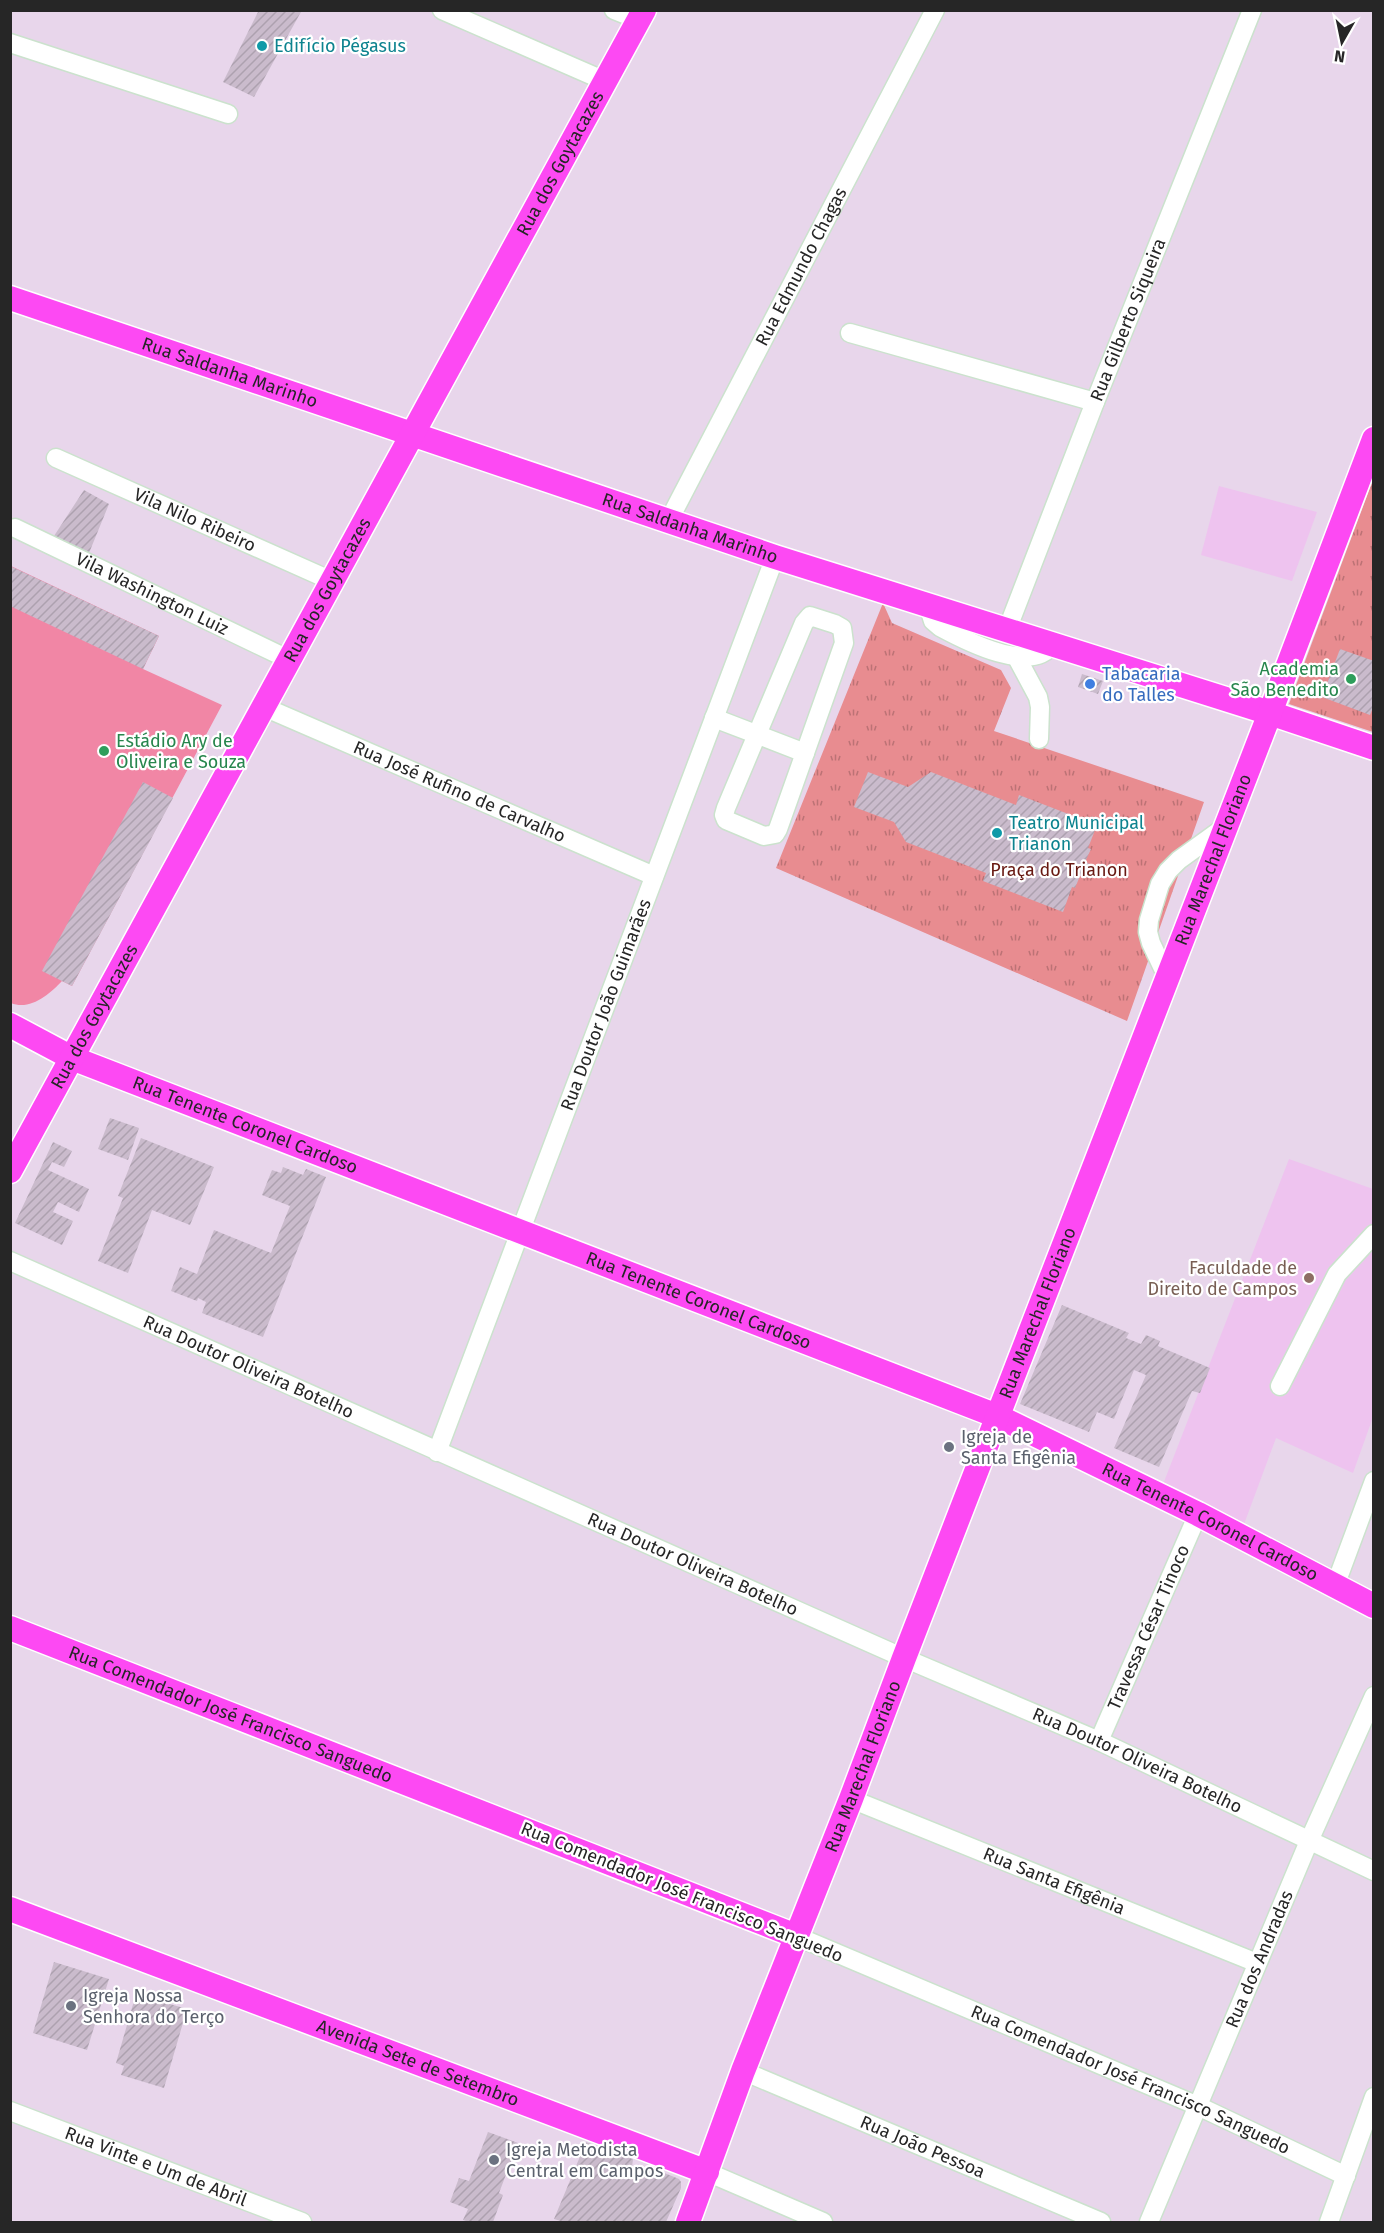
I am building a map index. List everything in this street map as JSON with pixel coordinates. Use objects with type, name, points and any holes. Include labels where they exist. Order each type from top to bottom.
[{"type":"main road","name":"Rua dos Goytacazes","points":[[14,1158],[72,1058],[641,15]]},
{"type":"main road","name":"Rua Saldanha Marinho","points":[[10,298],[668,522],[1374,748]]},
{"type":"main road","name":"Rua Marechal Floriano","points":[[688,2223],[743,2072],[851,1799],[1374,439]]},
{"type":"main road","name":"Rua Tenente Coronel Cardoso","points":[[10,1025],[72,1058],[997,1416],[1198,1514],[1374,1606]]},
{"type":"main road","name":"Rua Comendador José Francisco Sanguedo","points":[[10,1628],[796,1936]]},
{"type":"main road","name":"Avenida Sete de Setembro","points":[[10,1909],[707,2172]]},
{"type":"street","points":[[442,10],[605,81]]},
{"type":"street","points":[[614,10],[641,15]]},
{"type":"street","name":"Rua Edmundo Chagas","points":[[668,522],[935,10]]},
{"type":"street","name":"Rua Gilberto Siqueira","points":[[1007,630],[1095,402],[1252,10]]},
{"type":"street","points":[[10,43],[228,114]]},
{"type":"street","points":[[850,333],[1095,402]]},
{"type":"street","name":"Vila Nilo Ribeiro","points":[[56,458],[332,581]]},
{"type":"street","name":"Vila Washington Luiz","points":[[15,528],[290,660]]},
{"type":"street","name":"Rua Doutor João Guimarães","points":[[437,1452],[775,557]]},
{"type":"street","points":[[928,605],[933,621],[940,627],[998,652],[1016,656],[1040,655],[1053,644]]},
{"type":"street","points":[[810,616],[842,628],[844,643],[805,753],[776,834],[764,836],[726,820],[724,815],[810,616]]},
{"type":"street","points":[[1016,656],[1038,697],[1039,739]]},
{"type":"street","name":"Rua José Rufino de Carvalho","points":[[264,707],[654,876]]},
{"type":"street","points":[[714,718],[805,753]]},
{"type":"street","points":[[1167,977],[1148,932],[1149,920],[1160,884],[1179,860],[1226,826]]},
{"type":"street","points":[[1280,1386],[1337,1275],[1374,1234]]},
{"type":"street","name":"Rua Doutor Oliveira Botelho","points":[[10,1261],[904,1658],[1099,1741],[1374,1871]]},
{"type":"street","points":[[1335,1586],[1374,1481]]},
{"type":"street","name":"Travessa César Tinoco","points":[[1099,1741],[1198,1514]]},
{"type":"street","name":"Rua dos Andradas","points":[[1149,2223],[1309,1841],[1374,1696]]},
{"type":"street","name":"Rua Santa Efigênia","points":[[851,1799],[1257,1963]]},
{"type":"street","name":"Rua Comendador José Francisco Sanguedo","points":[[796,1936],[1198,2106],[1346,2176]]},
{"type":"street","name":"Rua João Pessoa","points":[[743,2072],[1101,2223]]},
{"type":"street","points":[[1329,2223],[1374,2097]]},
{"type":"street","name":"Rua Vinte e Um de Abril","points":[[10,2111],[302,2223]]},
{"type":"street","name":"Avenida Sete de Setembro","points":[[707,2172],[823,2223]]},
{"type":"shaded area","points":[[1219,486],[1317,512],[1292,581],[1201,555]]},
{"type":"shaded area","name":"Estádio Ary de Oliveira e Souza","points":[[11,566],[159,636],[143,669],[222,705],[72,986],[62,981],[46,996],[25,1005],[11,1003]]},
{"type":"shaded area","name":"Faculdade de Direito de Campos","points":[[1289,1159],[1373,1189],[1373,1417],[1353,1473],[1276,1438],[1243,1527],[1162,1487]]},
{"type":"green space","points":[[1373,480],[1373,732],[1289,704]]},
{"type":"green space","name":"Praça do Trianon","points":[[883,603],[892,623],[1001,670],[1011,688],[994,731],[1204,802],[1127,1021],[776,868]]},
{"type":"building","name":"Edifício Pégasus","points":[[259,10],[302,10],[254,97],[223,82]]},
{"type":"building","points":[[84,490],[109,504],[89,553],[54,536]]},
{"type":"building","points":[[10,566],[159,636],[143,669],[10,606]]},
{"type":"building","name":"Academia São Benedito","points":[[1340,649],[1374,661],[1374,705],[1370,715],[1322,697]]},
{"type":"building","name":"Tabacaria do Talles","points":[[1082,674],[1103,681],[1098,694],[1078,687]]},
{"type":"building","name":"Teatro Municipal Trianon","points":[[868,772],[908,787],[931,772],[1016,805],[1019,795],[1097,825],[1088,848],[1091,849],[1085,862],[1090,864],[1085,877],[1080,876],[1075,888],[1072,887],[1063,912],[983,881],[986,873],[906,842],[894,822],[854,807]]},
{"type":"building","points":[[143,782],[173,798],[72,986],[42,971]]},
{"type":"building","points":[[110,1118],[139,1128],[128,1160],[98,1149]]},
{"type":"building","points":[[141,1138],[214,1167],[190,1225],[152,1210],[128,1273],[98,1261],[123,1198],[118,1196]]},
{"type":"building","points":[[53,1142],[72,1151],[64,1167],[52,1162],[48,1170],[89,1189],[79,1212],[58,1202],[53,1212],[73,1221],[62,1245],[15,1223]]},
{"type":"building","points":[[283,1167],[303,1175],[306,1169],[326,1177],[263,1337],[202,1313],[206,1302],[198,1298],[197,1301],[171,1291],[180,1267],[197,1274],[214,1230],[271,1253],[290,1206],[262,1195],[272,1170],[281,1173]]},
{"type":"building","points":[[1062,1305],[1129,1333],[1126,1338],[1141,1344],[1146,1335],[1160,1341],[1158,1346],[1210,1368],[1200,1393],[1192,1391],[1159,1467],[1114,1448],[1146,1375],[1134,1370],[1114,1419],[1097,1412],[1089,1432],[1020,1404]]},
{"type":"building","name":"Igreja Nossa Senhora do Terço","points":[[54,1962],[109,1979],[87,2050],[33,2033]]},
{"type":"building","points":[[136,1994],[187,2009],[164,2088],[121,2075],[124,2066],[116,2063]]},
{"type":"building","name":"Igreja Metodista Central em Campos","points":[[488,2132],[518,2143],[499,2193],[503,2195],[493,2222],[469,2222],[463,2220],[468,2209],[450,2202],[459,2178],[469,2181]]},
{"type":"building","points":[[586,2142],[633,2159],[632,2167],[648,2172],[650,2167],[679,2179],[681,2188],[666,2222],[564,2222],[554,2219]]},
{"type":"place","name":"Edifício Pégasus","points":[[262,46]]},
{"type":"place","name":"Academia São Benedito","points":[[1351,679]]},
{"type":"place","name":"Tabacaria do Talles","points":[[1090,684]]},
{"type":"place","name":"Estádio Ary de Oliveira e Souza","points":[[104,751]]},
{"type":"place","name":"Teatro Municipal Trianon","points":[[997,833]]},
{"type":"place","name":"Faculdade de Direito de Campos","points":[[1309,1278]]},
{"type":"place","name":"Igreja de Santa Efigênia","points":[[949,1447]]},
{"type":"place","name":"Igreja Nossa Senhora do Terço","points":[[71,2006]]},
{"type":"place","name":"Igreja Metodista Central em Campos","points":[[494,2160]]}]
